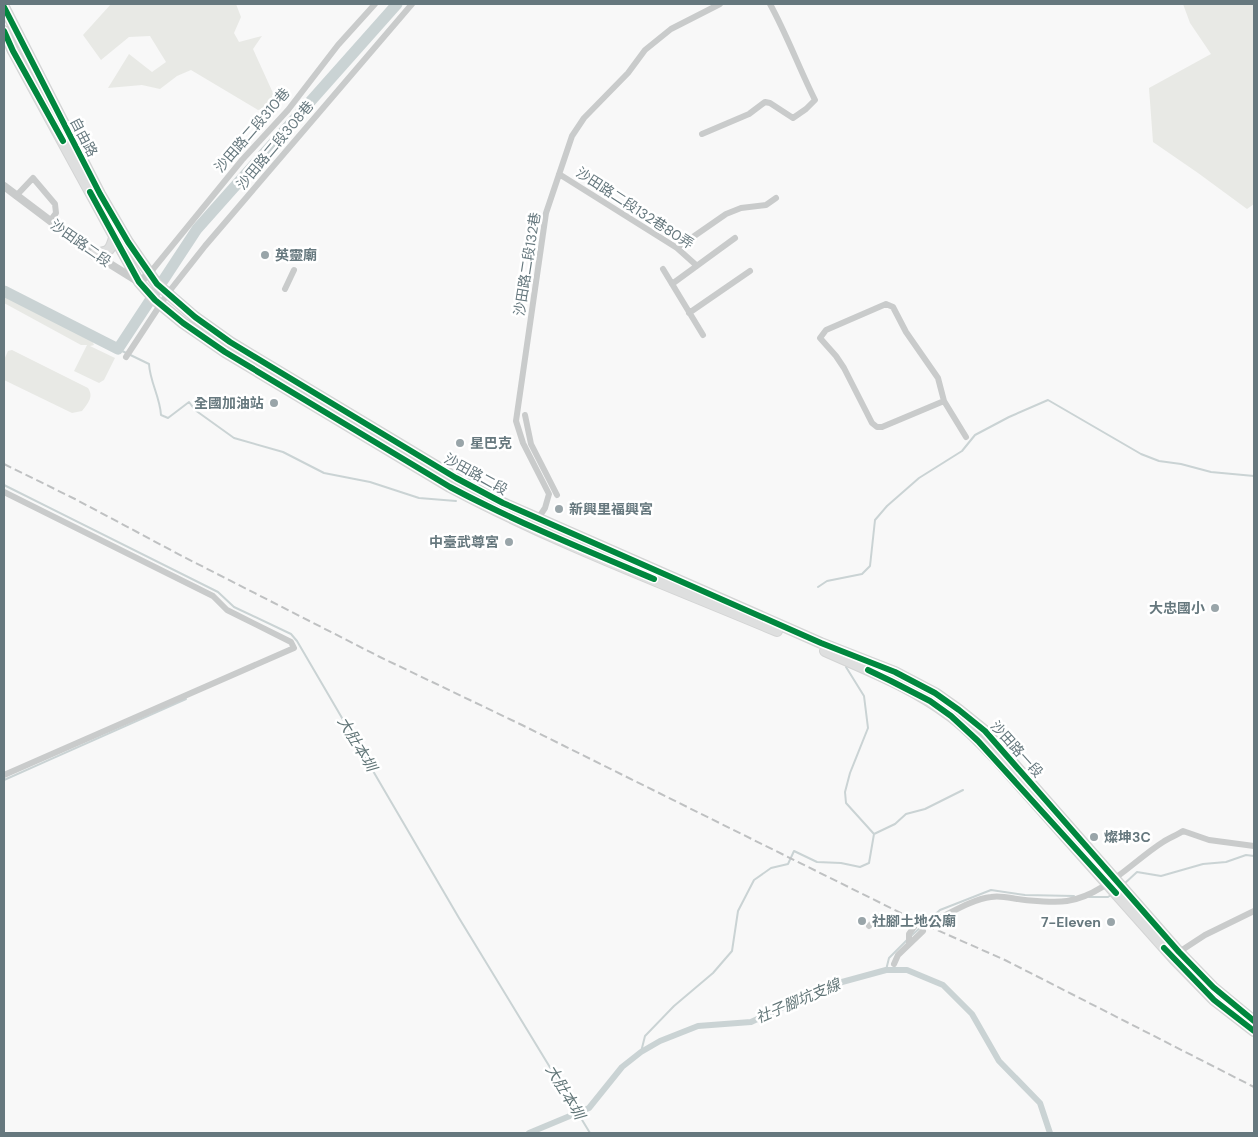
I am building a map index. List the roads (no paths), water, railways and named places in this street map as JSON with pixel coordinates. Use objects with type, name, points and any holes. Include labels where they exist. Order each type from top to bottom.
[{"type":"main road","name":"自由路","points":[[4,7],[100,194],[149,274]]},
{"type":"main road","name":"自由路","points":[[4,31],[13,51],[139,282]]},
{"type":"main road","points":[[94,254],[111,249],[114,238]]},
{"type":"main road","name":"沙田路二段","points":[[149,274],[195,317],[244,350],[456,478],[503,503],[535,523]]},
{"type":"main road","name":"沙田路二段","points":[[139,282],[146,291],[183,323],[225,352],[450,487],[820,646]]},
{"type":"main road","name":"沙田路一段","points":[[820,646],[891,681],[930,702],[951,716],[997,760],[1111,880],[1122,894]]},
{"type":"main road","points":[[1122,894],[1213,987],[1254,1021]]},
{"type":"main road","points":[[1122,894],[1174,959],[1214,1000],[1254,1031]]},
{"type":"street","name":"沙田路二段310巷","points":[[149,274],[242,160],[288,110],[338,45],[375,4]]},
{"type":"street","name":"沙田路二段308巷","points":[[126,356],[158,302],[163,289],[206,246],[412,4]]},
{"type":"street","name":"沙田路二段132巷","points":[[535,523],[546,508],[549,494],[523,443],[516,421],[546,213],[572,136],[584,118],[628,73],[645,50],[671,29],[720,4]]},
{"type":"street","points":[[702,134],[749,114],[765,102],[770,102],[793,118],[815,100],[801,74],[785,31],[770,4]]},
{"type":"street","name":"沙田路二段132巷80弄","points":[[559,174],[677,248],[696,265]]},
{"type":"street","points":[[16,196],[26,182],[33,178],[55,204],[56,213],[50,221]]},
{"type":"street","name":"沙田路二段","points":[[4,186],[94,254],[139,282]]},
{"type":"street","points":[[677,248],[726,214],[741,208],[766,205],[776,198]]},
{"type":"street","name":"沙田路二段132巷80弄","points":[[672,284],[735,238]]},
{"type":"street","points":[[664,268],[703,335]]},
{"type":"street","points":[[285,289],[294,270]]},
{"type":"street","points":[[689,313],[750,271]]},
{"type":"street","points":[[139,282],[149,274]]},
{"type":"street","points":[[944,401],[882,427],[877,427],[872,423],[836,356],[820,338],[826,330],[886,304],[893,307],[906,332],[938,378],[944,401],[966,437]]},
{"type":"street","points":[[525,415],[531,444],[557,495]]},
{"type":"street","points":[[4,492],[214,596],[227,610],[290,642],[294,648],[4,775]]},
{"type":"street","points":[[931,922],[981,899],[991,897],[1067,901],[1097,890],[1163,842],[1183,831],[1209,840],[1254,846]]},
{"type":"street","points":[[1179,952],[1205,935],[1254,911]]},
{"type":"street","points":[[869,926],[879,916],[883,916],[914,927],[909,934],[909,943]]},
{"type":"street","points":[[894,964],[898,955],[923,931]]},
{"type":"waterway","points":[[4,291],[118,349],[197,229],[397,4]]},
{"type":"waterway","points":[[118,349],[149,364],[161,415],[168,418],[189,402],[195,410],[234,438],[283,452],[324,473],[370,482],[419,498],[456,501]]},
{"type":"waterway","points":[[818,587],[827,581],[862,574],[870,566],[875,520],[887,506],[919,478],[962,451],[975,435],[1009,417],[1048,400],[1141,454],[1159,461],[1181,464],[1211,472],[1254,476]]},
{"type":"waterway","name":"大肚本圳","points":[[4,485],[218,592],[234,607],[291,634],[297,641],[459,918],[590,1133]]},
{"type":"waterway","points":[[641,1052],[645,1036],[674,1006],[713,973],[732,951],[738,911],[754,880],[771,868],[788,864],[794,851],[817,862],[841,863],[860,867],[869,863],[874,834],[846,803],[845,792],[850,773],[868,728],[864,696],[846,667]]},
{"type":"waterway","points":[[4,780],[186,699]]},
{"type":"waterway","points":[[874,834],[895,824],[906,814],[925,809],[963,790]]},
{"type":"waterway","points":[[1124,884],[1137,872],[1161,876],[1203,864],[1226,862],[1246,855],[1254,856]]},
{"type":"waterway","points":[[911,936],[940,910],[991,890],[1025,895],[1074,896]]},
{"type":"waterway","points":[[1089,897],[1108,897],[1111,895]]},
{"type":"waterway","points":[[886,970],[889,958],[907,940]]},
{"type":"waterway","name":"社子腳坑支線","points":[[529,1133],[589,1108],[622,1067],[641,1052],[660,1041],[698,1026],[751,1022],[831,985],[886,970],[907,970],[943,985],[972,1014],[999,1061],[1040,1103],[1050,1133]]},
{"type":"railway","points":[[4,464],[380,657],[522,725],[921,923],[1005,960],[1254,1087]]},
{"type":"place","name":"英靈廟","points":[[265,255]]},
{"type":"place","name":"全國加油站","points":[[274,403]]},
{"type":"place","name":"星巴克","points":[[460,443]]},
{"type":"place","name":"新興里福興宮","points":[[559,509]]},
{"type":"place","name":"中臺武尊宮","points":[[509,542]]},
{"type":"place","name":"大忠國小","points":[[1215,608]]},
{"type":"place","name":"燦坤3C","points":[[1094,837]]},
{"type":"place","name":"社腳土地公廟","points":[[862,921]]},
{"type":"place","name":"7-Eleven","points":[[1111,922]]}]
